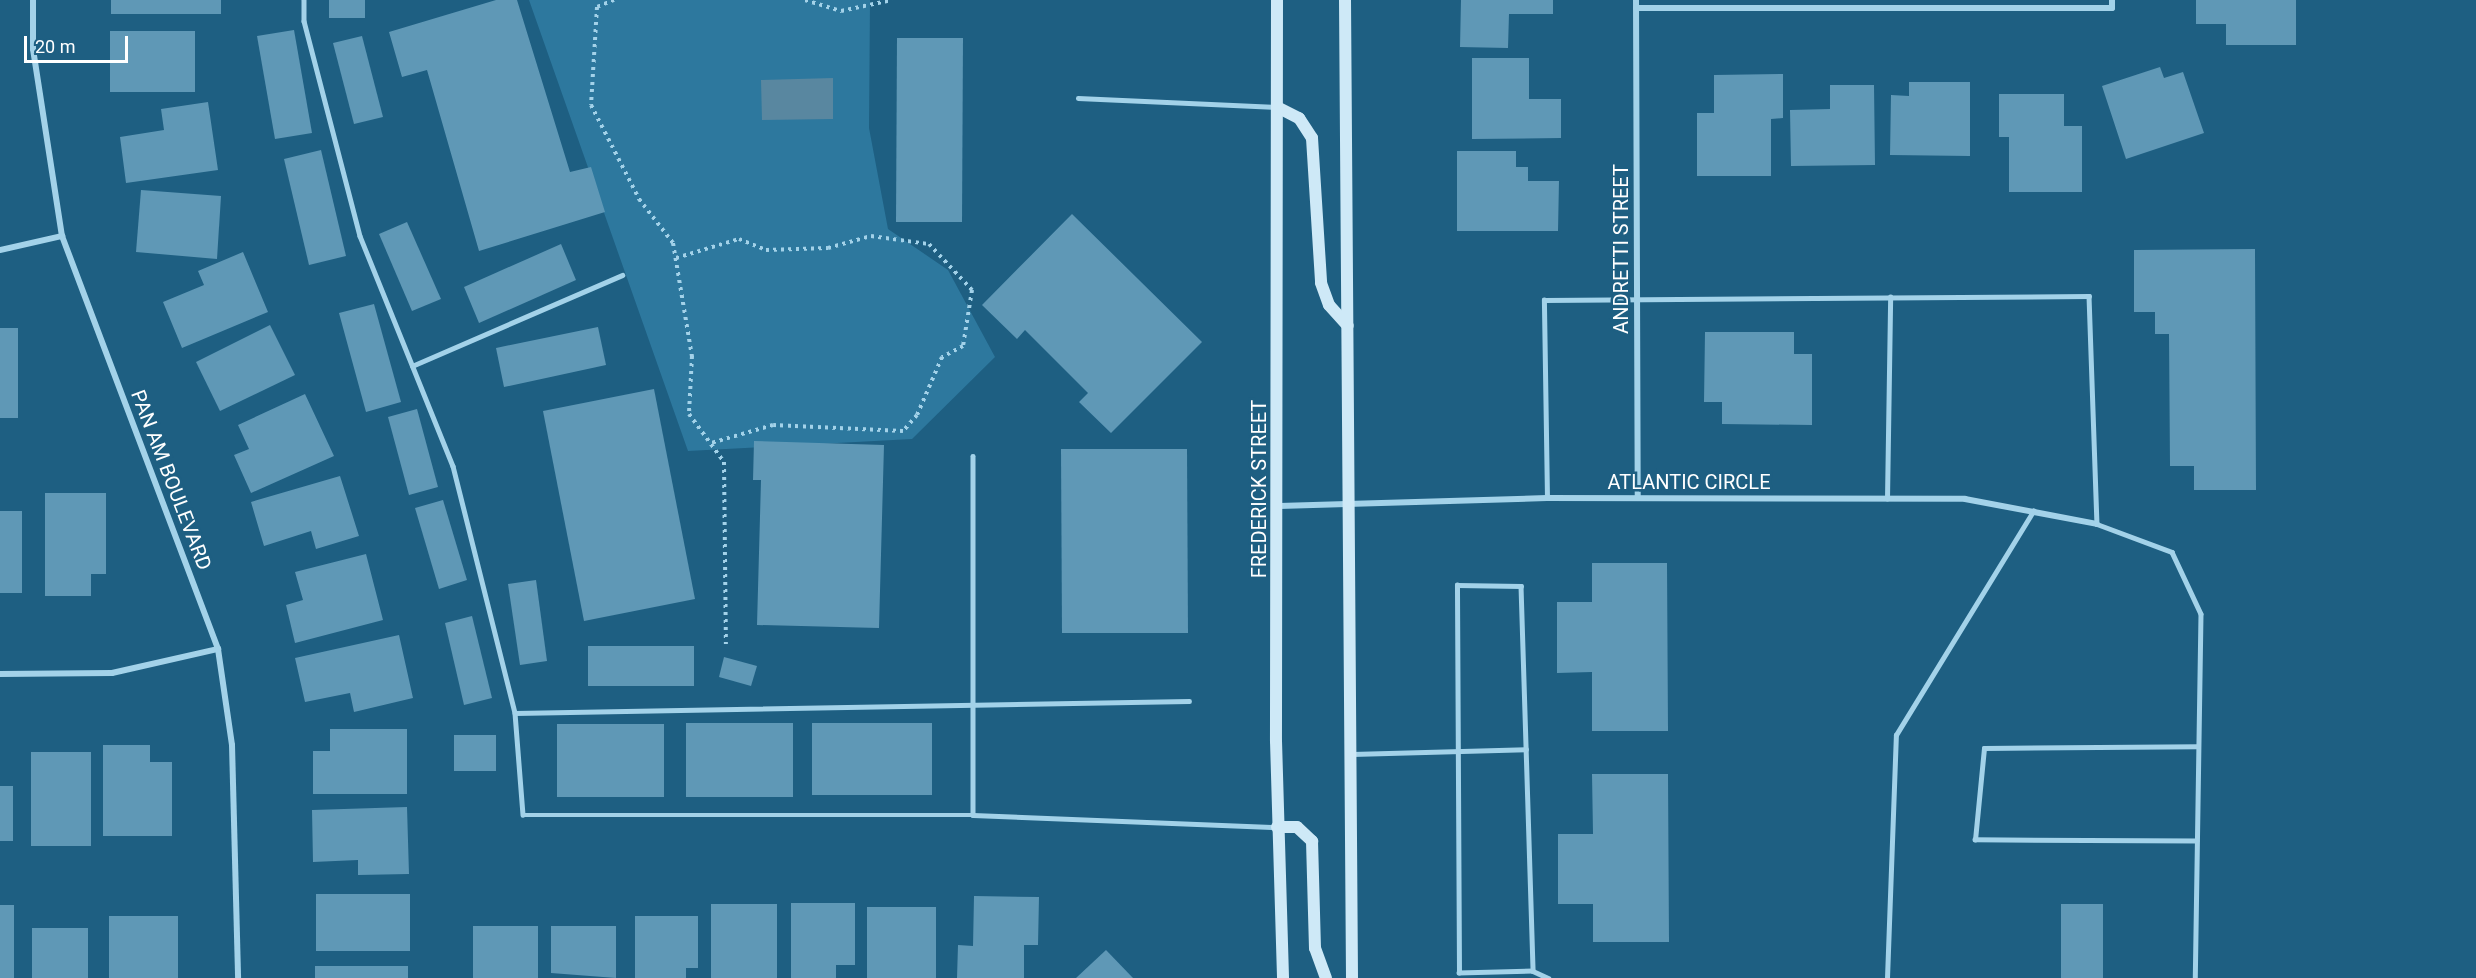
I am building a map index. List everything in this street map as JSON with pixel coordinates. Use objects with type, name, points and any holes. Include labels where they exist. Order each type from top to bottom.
[{"type":"main road","name":"FREDERICK STREET","points":[[1277,0],[1279,506],[1277,827],[1283,978]]},
{"type":"main road","points":[[1345,0],[1352,978]]},
{"type":"main road","points":[[1277,107],[1299,118],[1312,138],[1321,283],[1329,305],[1348,326]]},
{"type":"main road","points":[[1277,827],[1297,827],[1312,841],[1315,948],[1326,978]]},
{"type":"street","name":"PAN AM BOULEVARD","points":[[33,0],[33,49],[62,236],[218,649],[232,745],[238,978]]},
{"type":"street","name":"ANDRETTI STREET","points":[[1636,0],[1638,498]]},
{"type":"street","points":[[1636,8],[2112,8],[2112,0]]},
{"type":"street","points":[[0,250],[62,236]]},
{"type":"street","name":"ATLANTIC CIRCLE","points":[[1279,506],[1547,498],[1965,499],[2097,524]]},
{"type":"street","points":[[0,675],[112,673],[218,649]]},
{"type":"lane","points":[[304,0],[304,21],[360,236],[453,466],[515,713],[523,815],[974,815],[1277,827]]},
{"type":"lane","points":[[1078,98],[1277,107]]},
{"type":"lane","points":[[412,366],[622,275]]},
{"type":"lane","points":[[1547,498],[1544,300],[2089,296],[2097,524],[2172,552],[2201,614],[2194,978]]},
{"type":"lane","points":[[1887,499],[1890,297]]},
{"type":"lane","points":[[974,456],[971,705],[974,815]]},
{"type":"lane","points":[[1887,978],[1896,735],[2033,511]]},
{"type":"lane","points":[[1533,971],[1521,586],[1458,585],[1455,750],[1459,973],[1533,971],[1548,978]]},
{"type":"lane","points":[[515,713],[1189,701]]},
{"type":"lane","points":[[2197,841],[1975,840],[1984,748],[2198,746]]},
{"type":"lane","points":[[1352,754],[1526,749]]},
{"type":"path","points":[[614,0],[597,6],[591,105],[639,199],[673,243],[692,356],[689,414],[724,462],[726,644]]},
{"type":"path","points":[[805,0],[841,11],[892,0]]},
{"type":"path","points":[[676,258],[739,239],[766,250],[828,248],[871,236],[929,244],[972,290],[963,346],[942,357],[917,416],[903,431],[773,425],[711,443]]},
{"type":"shaded area","points":[[529,0],[870,0],[869,128],[888,229],[948,270],[995,357],[912,439],[688,451]]},
{"type":"shaded area","points":[[833,78],[833,119],[762,120],[761,80]]},
{"type":"building","points":[[111,0],[221,0],[221,14],[111,14]]},
{"type":"building","points":[[329,0],[365,0],[365,18],[329,18]]},
{"type":"building","points":[[496,0],[517,0],[570,172],[591,167],[605,212],[479,251],[427,70],[402,77],[389,32]]},
{"type":"building","points":[[1461,0],[1553,0],[1553,14],[1509,14],[1508,48],[1460,47]]},
{"type":"building","points":[[2196,0],[2296,0],[2296,45],[2226,45],[2226,24],[2196,24]]},
{"type":"building","points":[[294,30],[312,133],[275,139],[257,36]]},
{"type":"building","points":[[110,31],[195,31],[195,92],[110,92]]},
{"type":"building","points":[[362,36],[383,117],[354,124],[333,43]]},
{"type":"building","points":[[897,38],[963,38],[962,222],[896,222]]},
{"type":"building","points":[[1472,58],[1529,58],[1529,99],[1561,99],[1561,138],[1472,139]]},
{"type":"building","points":[[2160,67],[2164,78],[2183,72],[2204,133],[2126,159],[2102,86]]},
{"type":"building","points":[[1783,74],[1783,118],[1771,119],[1771,176],[1697,176],[1697,113],[1714,113],[1714,75]]},
{"type":"building","points":[[1909,82],[1970,82],[1970,156],[1890,155],[1891,95],[1909,96]]},
{"type":"building","points":[[1830,85],[1874,85],[1875,165],[1791,166],[1790,110],[1830,109]]},
{"type":"building","points":[[1999,94],[2064,94],[2064,126],[2082,126],[2082,192],[2009,192],[2009,137],[1999,137]]},
{"type":"building","points":[[208,102],[218,170],[126,183],[120,137],[164,130],[161,109]]},
{"type":"building","points":[[321,150],[346,256],[309,265],[284,159]]},
{"type":"building","points":[[1457,151],[1516,151],[1516,167],[1528,167],[1528,181],[1559,181],[1558,231],[1457,231]]},
{"type":"building","points":[[141,190],[221,196],[217,259],[136,252]]},
{"type":"building","points":[[1072,214],[1202,342],[1111,433],[1079,402],[1088,393],[1025,330],[1017,339],[982,305]]},
{"type":"building","points":[[407,222],[441,299],[412,311],[379,234]]},
{"type":"building","points":[[561,244],[576,280],[479,323],[464,287]]},
{"type":"building","points":[[2255,249],[2256,490],[2194,490],[2194,466],[2170,466],[2169,334],[2155,334],[2155,312],[2134,312],[2134,250]]},
{"type":"building","points":[[243,252],[268,312],[182,348],[163,302],[204,285],[198,271]]},
{"type":"building","points":[[374,304],[401,402],[366,412],[339,313]]},
{"type":"building","points":[[270,325],[295,375],[220,411],[196,362]]},
{"type":"building","points":[[598,327],[606,365],[504,387],[496,348]]},
{"type":"building","points":[[0,328],[18,328],[18,418],[0,418]]},
{"type":"building","points":[[1705,332],[1794,332],[1794,354],[1812,354],[1812,425],[1722,424],[1722,402],[1704,402]]},
{"type":"building","points":[[654,389],[695,599],[584,621],[543,411]]},
{"type":"building","points":[[305,394],[334,456],[251,493],[234,455],[249,449],[238,425]]},
{"type":"building","points":[[417,409],[438,487],[409,495],[388,417]]},
{"type":"building","points":[[754,441],[884,445],[879,628],[757,625],[761,480],[753,480]]},
{"type":"building","points":[[1061,449],[1187,449],[1188,633],[1062,633]]},
{"type":"building","points":[[340,476],[359,536],[316,549],[311,531],[264,546],[251,502]]},
{"type":"building","points":[[45,493],[106,493],[106,574],[91,574],[91,596],[45,596]]},
{"type":"building","points":[[443,500],[467,580],[439,589],[415,508]]},
{"type":"building","points":[[0,511],[22,511],[22,593],[0,593]]},
{"type":"building","points":[[366,554],[383,620],[295,643],[286,605],[303,600],[295,572]]},
{"type":"building","points":[[1592,563],[1667,563],[1668,731],[1592,731],[1592,672],[1557,673],[1557,602],[1592,602]]},
{"type":"building","points":[[536,580],[547,661],[520,665],[508,584]]},
{"type":"building","points":[[472,616],[492,698],[464,705],[445,623]]},
{"type":"building","points":[[399,635],[413,698],[354,712],[350,693],[305,702],[295,658]]},
{"type":"building","points":[[588,646],[694,646],[694,686],[588,686]]},
{"type":"building","points":[[724,657],[757,666],[751,686],[719,677]]},
{"type":"building","points":[[686,723],[793,723],[793,797],[686,797]]},
{"type":"building","points":[[812,723],[932,723],[932,795],[812,795]]},
{"type":"building","points":[[557,724],[664,724],[664,797],[557,797]]},
{"type":"building","points":[[330,729],[407,729],[407,794],[313,794],[313,751],[330,751]]},
{"type":"building","points":[[454,735],[496,735],[496,771],[454,771]]},
{"type":"building","points":[[103,745],[150,745],[150,762],[172,762],[172,836],[103,836]]},
{"type":"building","points":[[31,752],[91,752],[91,846],[31,846]]},
{"type":"building","points":[[1592,774],[1668,774],[1669,942],[1593,942],[1593,904],[1558,904],[1558,834],[1593,834]]},
{"type":"building","points":[[0,786],[13,786],[13,841],[0,841]]},
{"type":"building","points":[[407,807],[409,874],[358,875],[358,860],[313,862],[312,810]]},
{"type":"building","points":[[316,894],[410,894],[410,951],[316,951]]},
{"type":"building","points":[[974,896],[1039,897],[1038,945],[1024,945],[1024,978],[957,978],[958,945],[973,946]]},
{"type":"building","points":[[791,903],[855,903],[855,965],[836,965],[836,978],[791,978]]},
{"type":"building","points":[[711,904],[777,904],[777,978],[711,978]]},
{"type":"building","points":[[2061,904],[2103,904],[2103,978],[2061,978]]},
{"type":"building","points":[[0,905],[14,905],[14,978],[0,978]]},
{"type":"building","points":[[867,907],[936,907],[936,978],[867,978]]},
{"type":"building","points":[[109,916],[178,916],[178,978],[109,978]]},
{"type":"building","points":[[635,916],[698,916],[698,968],[686,968],[686,978],[635,978]]},
{"type":"building","points":[[473,926],[538,926],[538,978],[473,978]]},
{"type":"building","points":[[551,926],[616,926],[616,978],[551,973]]},
{"type":"building","points":[[32,928],[88,928],[88,978],[32,978]]},
{"type":"building","points":[[1106,950],[1133,978],[1076,978]]},
{"type":"building","points":[[315,966],[408,966],[408,978],[315,978]]}]
